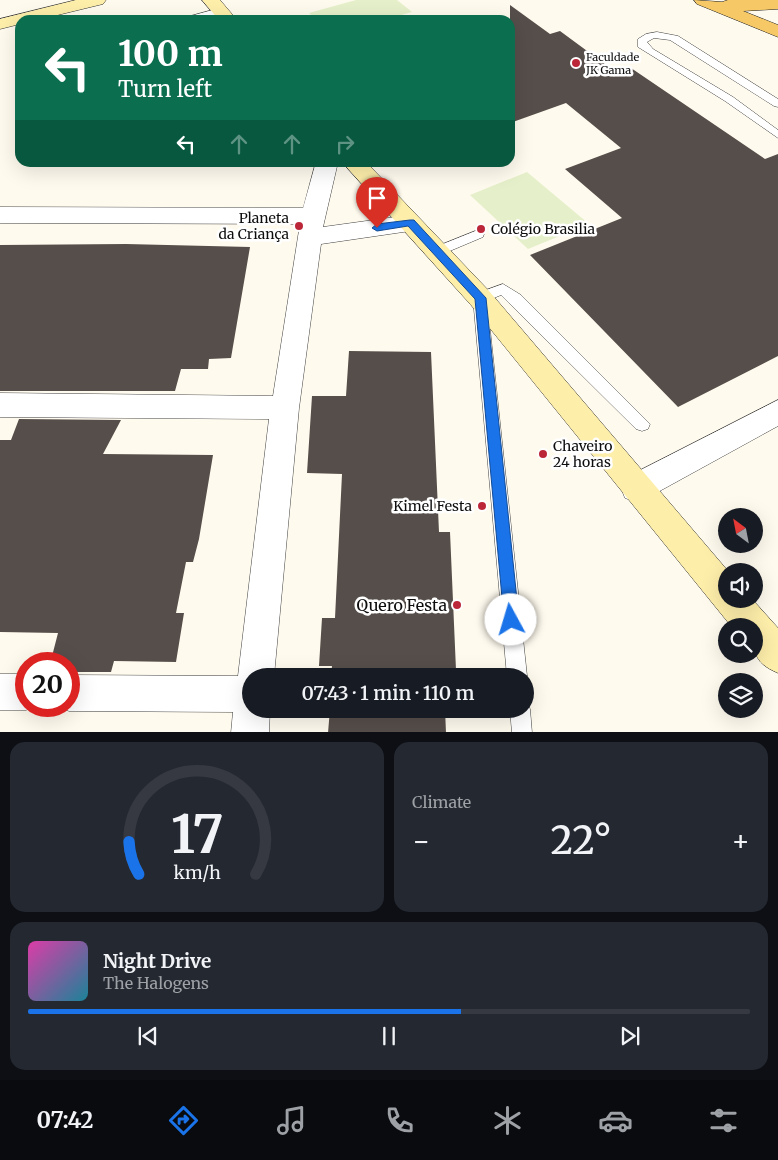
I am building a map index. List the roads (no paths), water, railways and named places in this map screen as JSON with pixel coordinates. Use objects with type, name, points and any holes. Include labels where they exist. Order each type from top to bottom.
[{"type":"main road","points":[[706,2],[750,6],[778,4]]},
{"type":"main road","points":[[706,2],[778,32]]},
{"type":"street","points":[[36,15],[97,0]]},
{"type":"street","points":[[0,24],[15,20]]},
{"type":"street","points":[[257,668],[285,408],[312,226],[326,167]]},
{"type":"street","points":[[359,167],[480,298],[718,585]]},
{"type":"street","points":[[0,215],[312,226],[410,223]]},
{"type":"street","points":[[0,405],[285,408]]},
{"type":"street","points":[[636,488],[778,412]]},
{"type":"street","points":[[738,608],[778,654]]},
{"type":"street","points":[[0,692],[15,692]]},
{"type":"street","points":[[80,693],[242,694]]},
{"type":"street","points":[[250,732],[251,718]]},
{"type":"lane","points":[[200,15],[220,10]]},
{"type":"lane","points":[[778,104],[674,38],[660,34],[648,35],[642,41],[642,45],[649,51],[729,100],[778,135]]},
{"type":"lane","points":[[438,251],[478,234]]},
{"type":"lane","points":[[516,668],[480,298],[496,290],[503,289],[642,424]]},
{"type":"lane","points":[[521,718],[522,732]]},
{"type":"place","name":"Faculdade JK Gama","points":[[576,63]]},
{"type":"place","name":"Planeta da Criança","points":[[299,226]]},
{"type":"place","name":"Colégio Brasilia","points":[[481,229]]},
{"type":"place","name":"Chaveiro 24 horas","points":[[543,454]]},
{"type":"place","name":"Kimel Festa","points":[[482,506]]},
{"type":"place","name":"Quero Festa","points":[[457,605]]}]
